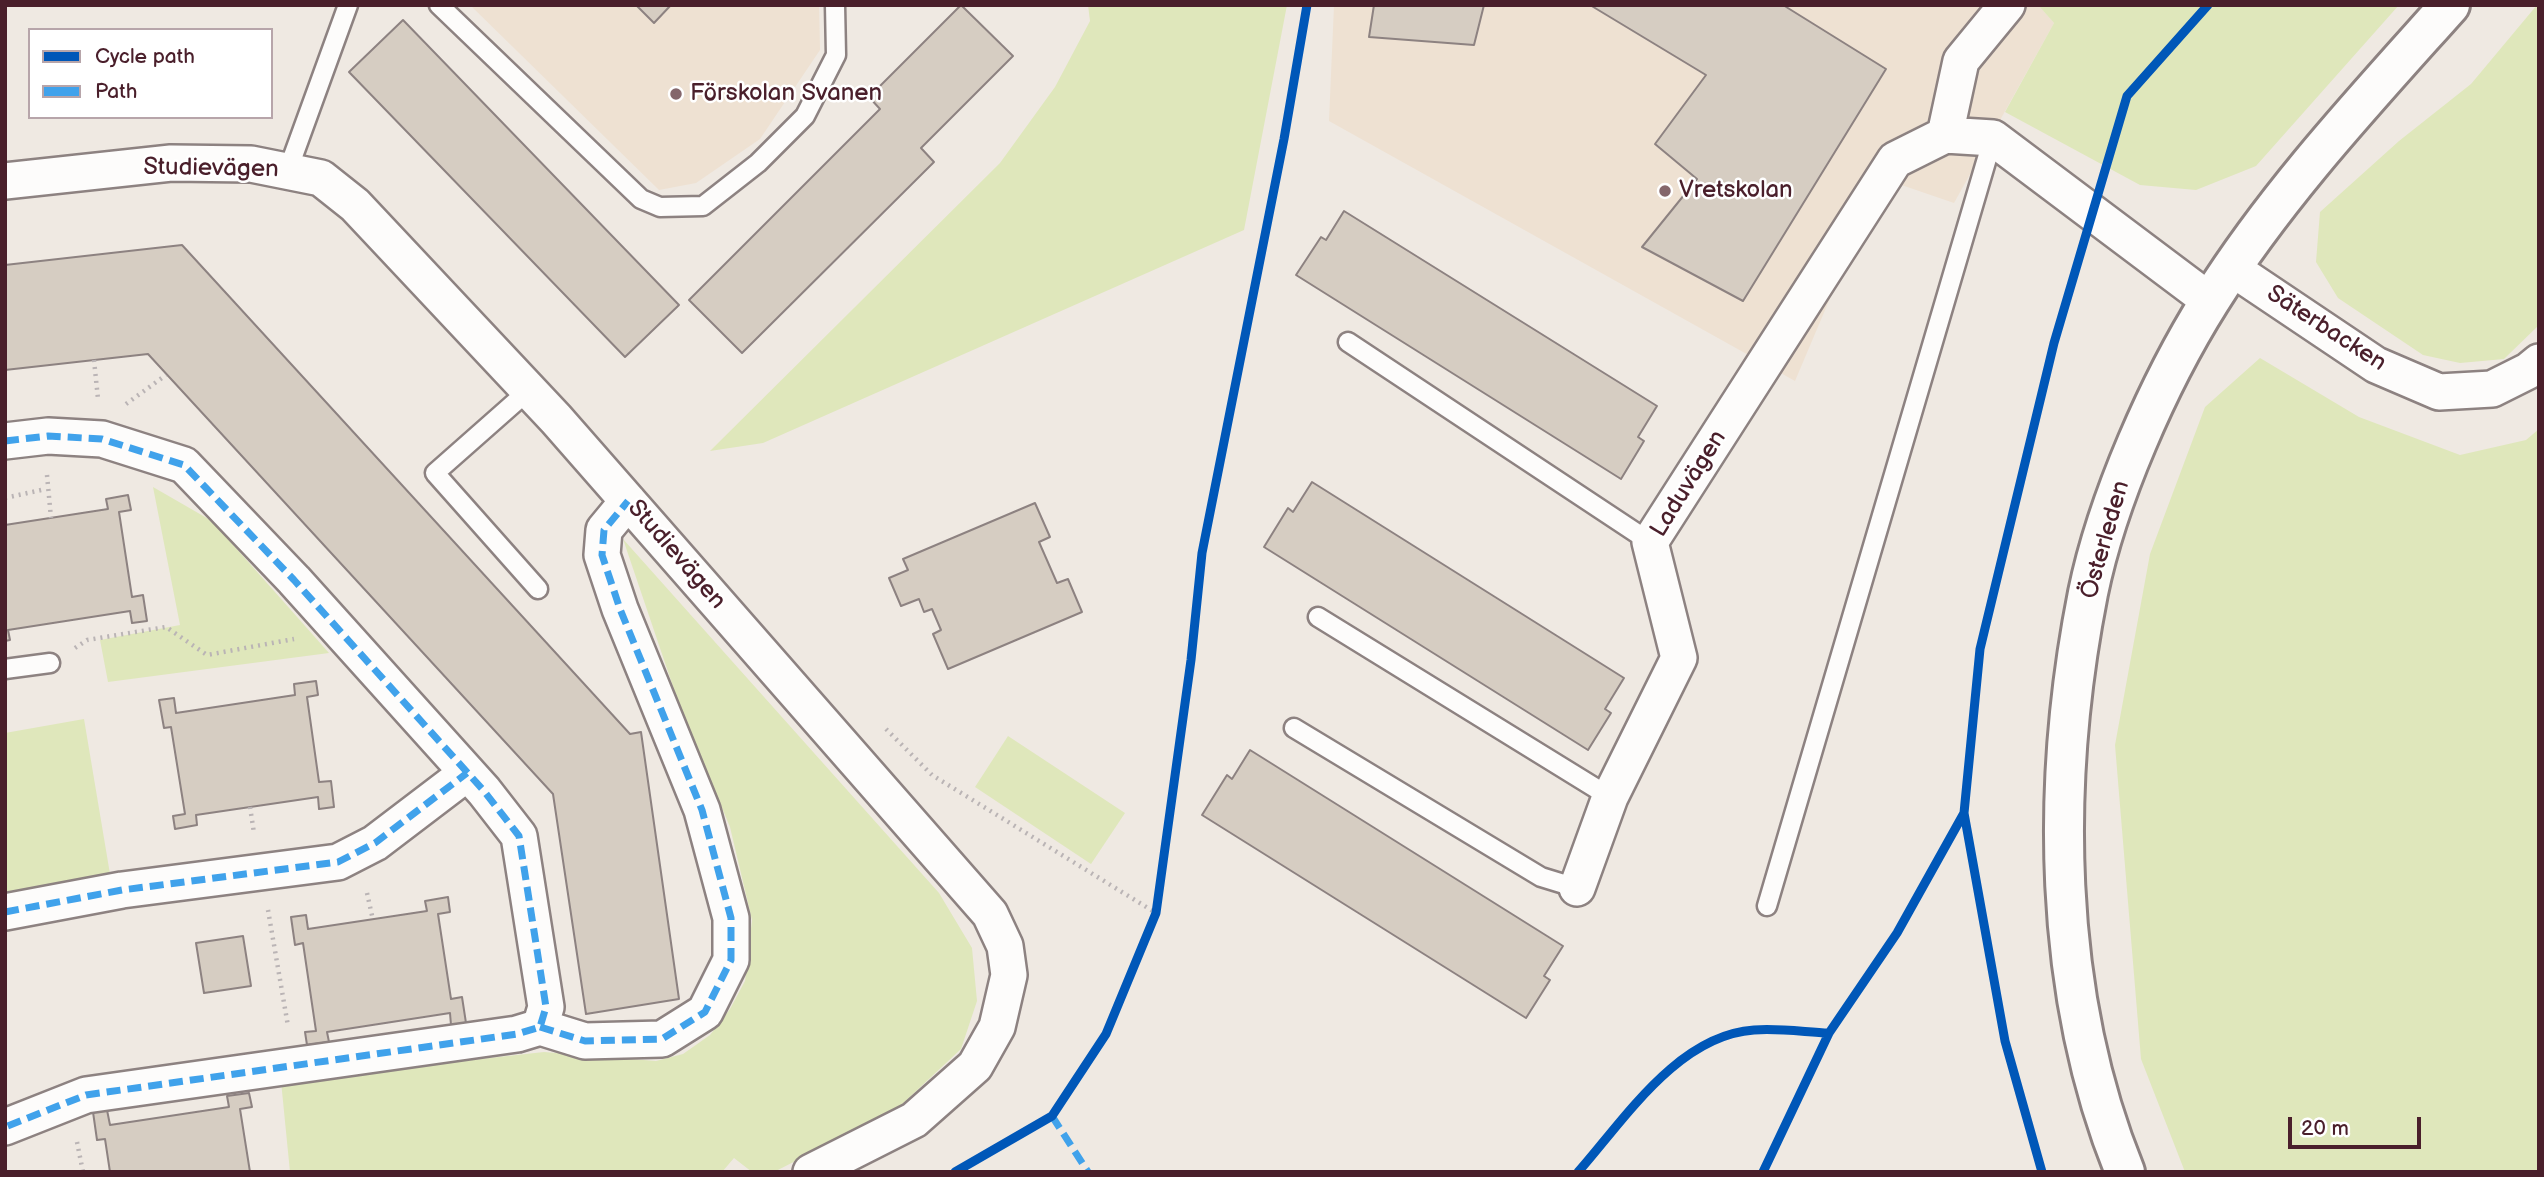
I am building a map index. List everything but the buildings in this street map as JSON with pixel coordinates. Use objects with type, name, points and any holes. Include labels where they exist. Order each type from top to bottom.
[{"type":"street","points":[[2007,5],[1961,61],[1945,135],[1993,138],[2210,301]]},
{"type":"street","name":"Österleden","points":[[2125,1172],[2112,1141],[2083,1026],[2064,902],[2066,748],[2088,591],[2122,480],[2156,401],[2210,301],[2287,194],[2450,5]]},
{"type":"street","name":"Laduvägen","points":[[1577,888],[1610,797],[1679,658],[1650,542],[1895,160],[1945,135]]},
{"type":"street","name":"Studievägen","points":[[5,181],[170,163],[251,164],[321,178],[355,205],[529,390],[990,914],[1005,946],[1009,975],[997,1027],[975,1066],[914,1120],[811,1172]]},
{"type":"street","name":"Säterbacken","points":[[2233,269],[2376,365],[2440,392],[2492,389],[2528,371],[2539,362]]},
{"type":"street","points":[[5,441],[48,436],[102,439],[184,466],[340,631],[467,773],[519,836],[546,1007],[540,1027]]},
{"type":"street","points":[[5,1127],[86,1095],[517,1034],[540,1027],[585,1041],[662,1039],[705,1012],[731,960],[731,918],[702,810],[620,609],[602,555],[604,530],[628,501]]},
{"type":"street","points":[[5,912],[122,890],[338,862],[375,843],[467,773]]},
{"type":"lane","points":[[288,170],[348,5]]},
{"type":"lane","points":[[439,5],[641,199],[660,207],[703,206],[758,163],[805,116],[836,55],[835,5]]},
{"type":"lane","points":[[1767,906],[1993,138]]},
{"type":"lane","points":[[1348,342],[1650,542]]},
{"type":"lane","points":[[529,390],[435,472],[537,589]]},
{"type":"lane","points":[[1318,617],[1610,797]]},
{"type":"lane","points":[[5,669],[50,663]]},
{"type":"lane","points":[[1294,728],[1541,877],[1577,888]]},
{"type":"path","points":[[955,1172],[1052,1116],[1106,1034],[1156,913],[1191,660],[1202,553],[1284,139],[1307,5]]},
{"type":"path","points":[[2105,169],[2127,96],[2208,5]]},
{"type":"path","points":[[122,406],[133,401],[166,375]]},
{"type":"path","points":[[5,498],[46,489]]},
{"type":"path","points":[[50,663],[87,640],[166,626],[206,655],[340,631]]},
{"type":"path","points":[[878,721],[932,775],[1156,913]]},
{"type":"path","points":[[250,807],[295,1065]]},
{"type":"shaded area","name":"Förskolan Svanen","points":[[470,5],[819,5],[820,50],[760,139],[696,183],[659,190]]},
{"type":"shaded area","name":"Vretskolan","points":[[1334,5],[2038,5],[2054,23],[1954,203],[1881,178],[1795,381],[1329,121]]},
{"type":"green space","points":[[1088,5],[1287,5],[1244,230],[763,443],[710,451],[1000,163],[1055,87],[1090,21]]},
{"type":"green space","points":[[2038,5],[2399,5],[2256,166],[2196,190],[2140,185],[2005,112],[2054,23]]},
{"type":"green space","points":[[2537,5],[2539,325],[2504,359],[2460,363],[2423,355],[2338,298],[2316,262],[2320,212],[2399,141],[2471,84]]},
{"type":"green space","points":[[2260,358],[2359,417],[2460,455],[2526,440],[2539,429],[2539,1172],[2185,1172],[2141,1059],[2115,745],[2150,554],[2205,407]]},
{"type":"green space","points":[[153,487],[212,521],[329,653],[108,682],[100,640],[180,625]]},
{"type":"green space","points":[[623,539],[939,893],[972,948],[977,1001],[961,1049],[897,1109],[774,1172],[752,1172],[734,1158],[722,1172],[290,1172],[281,1081],[544,1052],[656,1061],[683,1054],[710,1035],[730,1009],[745,981],[752,920],[730,827],[681,710]]},
{"type":"green space","points":[[84,719],[110,874],[5,892],[5,733]]},
{"type":"green space","points":[[1008,736],[1125,813],[1091,864],[975,787]]},
{"type":"marked path","points":[[5,441],[48,436],[102,439],[184,465],[294,580],[484,791],[519,836],[546,1007],[540,1027],[517,1034],[86,1095],[5,1127]]},
{"type":"marked path","points":[[540,1027],[585,1041],[662,1039],[705,1012],[731,960],[731,918],[702,810],[620,609],[602,555],[604,530],[628,501]]},
{"type":"marked path","points":[[5,912],[122,890],[338,862],[375,843],[467,773]]},
{"type":"marked path","points":[[1052,1116],[1088,1172]]},
{"type":"cycle path","points":[[955,1172],[1052,1116],[1106,1034],[1156,913],[1191,660],[1202,553],[1284,139],[1307,5]]},
{"type":"cycle path","points":[[2042,1172],[2005,1041],[1964,813],[1980,649],[2054,343],[2127,96],[2208,5]]},
{"type":"cycle path","points":[[1763,1172],[1829,1033],[1897,933],[1964,813]]},
{"type":"cycle path","points":[[1578,1172],[1655,1083],[1677,1063],[1701,1047],[1727,1035],[1754,1030],[1829,1033]]},
{"type":"place","name":"Förskolan Svanen","points":[[676,94]]},
{"type":"place","name":"Vretskolan","points":[[1665,191]]}]
